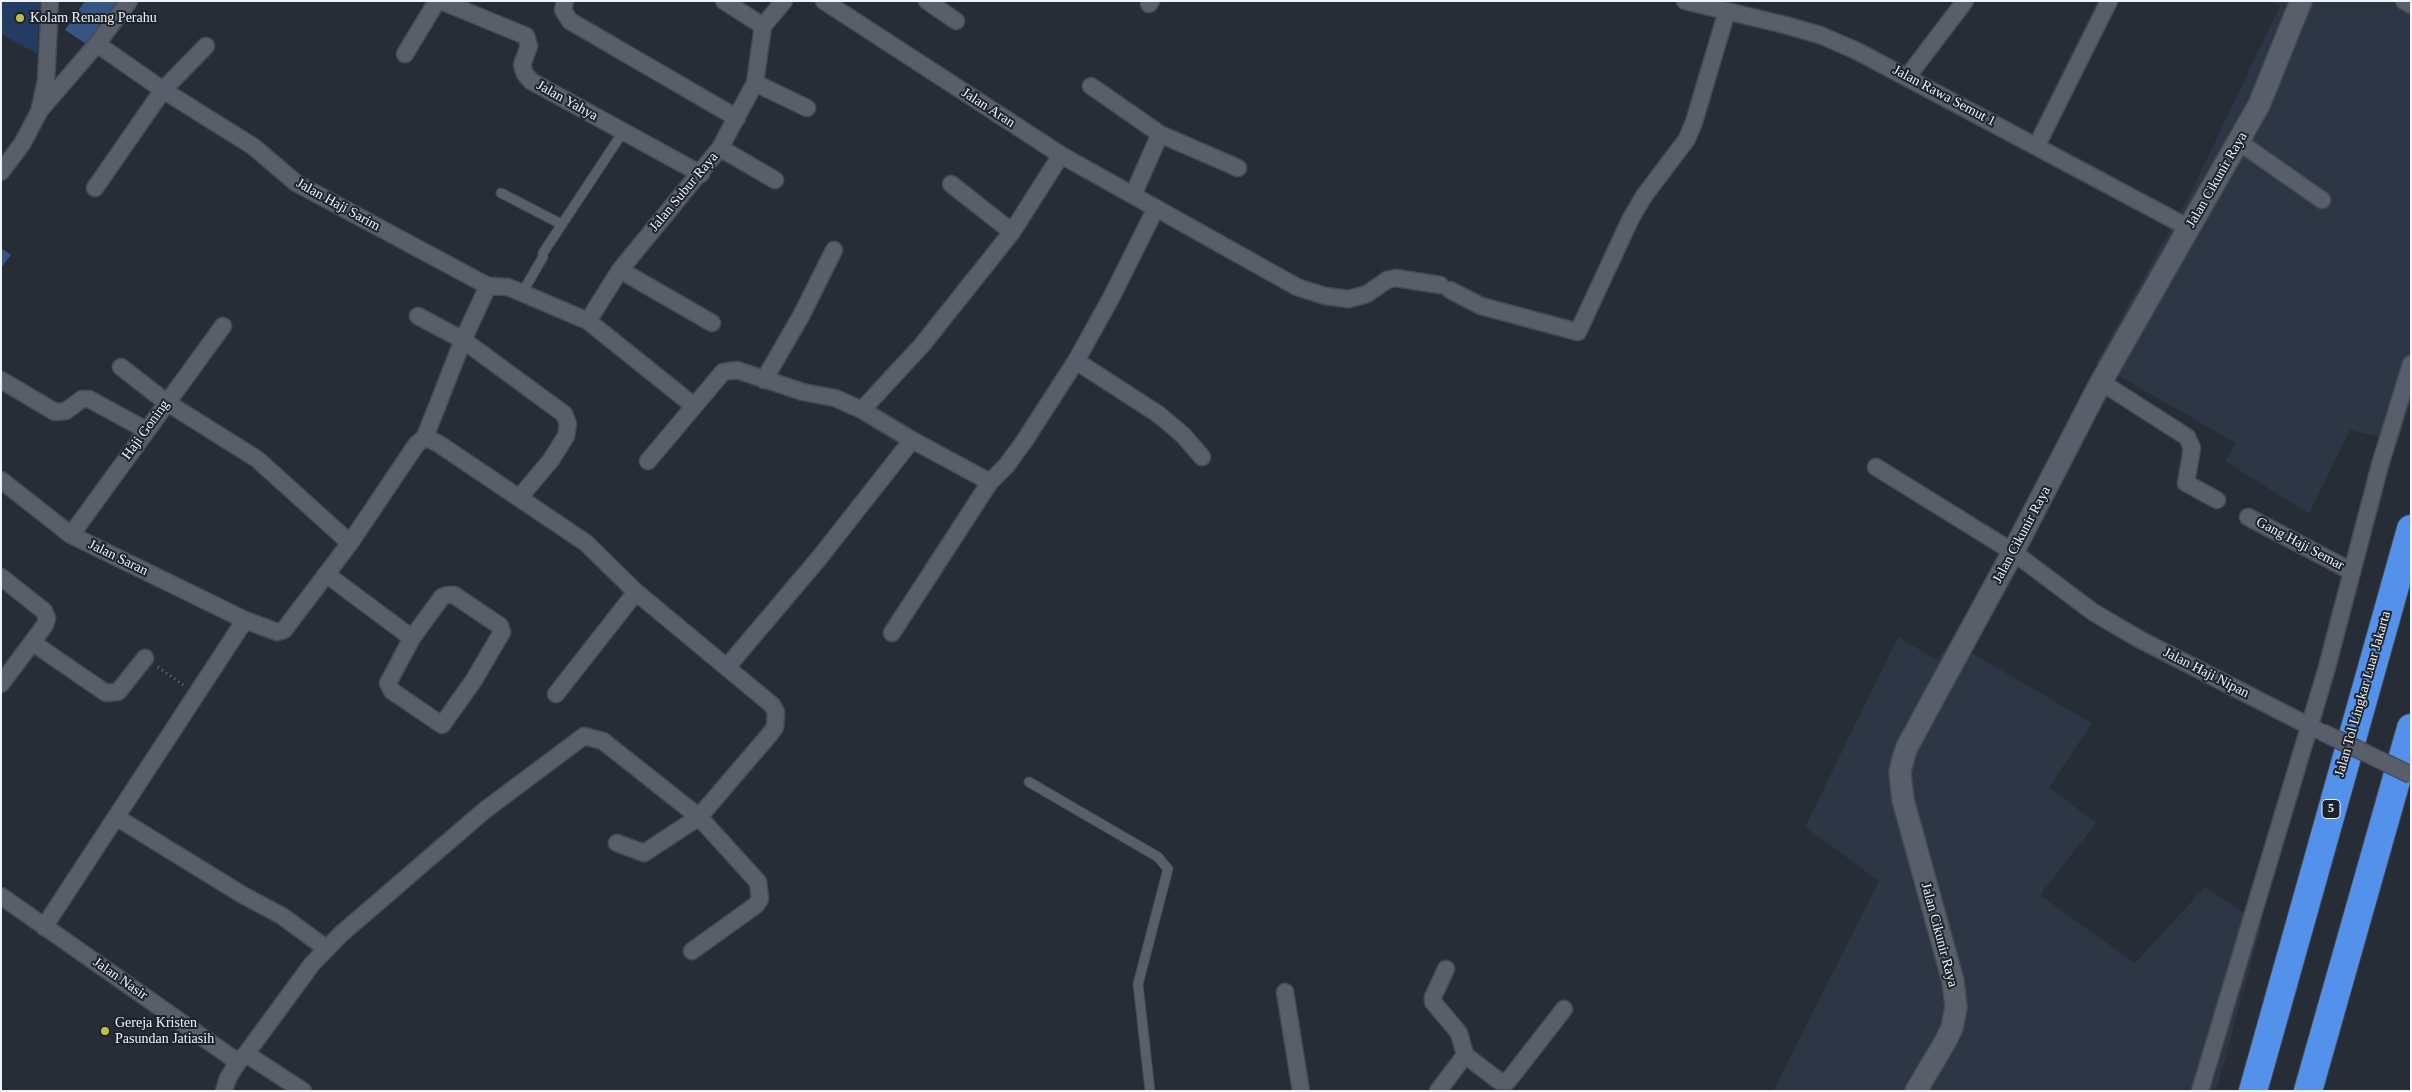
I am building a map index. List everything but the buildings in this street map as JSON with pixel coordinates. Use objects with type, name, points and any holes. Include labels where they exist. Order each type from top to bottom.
[{"type":"highway","name":"Jalan Tol Lingkar Luar Jakarta","points":[[2253,1091],[2411,529]]},
{"type":"highway","points":[[2308,1091],[2411,728]]},
{"type":"street","points":[[39,112],[46,81],[50,1]]},
{"type":"street","points":[[1,172],[22,144],[39,112],[98,44],[129,1]]},
{"type":"street","points":[[405,54],[437,1]]},
{"type":"street","name":"Jalan Yahya","points":[[441,1],[526,36],[529,46],[522,65],[525,74],[531,81],[701,174]]},
{"type":"street","points":[[565,1],[563,10],[570,21],[737,118]]},
{"type":"street","points":[[724,1],[763,26],[784,1]]},
{"type":"street","name":"Jalan Aran","points":[[824,1],[1061,155],[1284,281],[1308,292],[1348,299],[1367,294],[1387,280],[1396,278],[1445,288],[1481,306],[1578,332],[1631,218],[1644,196],[1687,139],[1694,122],[1727,10]]},
{"type":"street","points":[[927,1],[956,21]]},
{"type":"street","name":"Jalan Rawa Semut 1","points":[[1685,1],[1727,10],[1820,35],[1908,76],[2189,228]]},
{"type":"street","points":[[1908,76],[1965,1]]},
{"type":"street","points":[[2037,145],[2109,1]]},
{"type":"street","name":"Jalan Cikunir Raya","points":[[1916,1091],[1952,1028],[1956,1007],[1953,981],[1903,800],[1900,772],[1907,747],[2013,552],[2101,382],[2259,105],[2301,1]]},
{"type":"street","points":[[2404,1],[2411,5]]},
{"type":"street","name":"Jalan Subur Raya","points":[[588,321],[620,270],[663,216],[701,174],[720,148],[755,82],[763,26]]},
{"type":"street","name":"Jalan Haji Sarim","points":[[98,44],[163,90],[254,146],[296,183],[488,286]]},
{"type":"street","points":[[94,188],[163,90],[206,46]]},
{"type":"street","points":[[755,82],[807,108]]},
{"type":"street","points":[[1091,86],[1160,134],[1238,168]]},
{"type":"street","points":[[1134,195],[1160,134]]},
{"type":"street","points":[[2239,142],[2322,200]]},
{"type":"street","points":[[720,148],[775,180]]},
{"type":"street","points":[[862,410],[922,344],[1012,232],[1061,155]]},
{"type":"street","points":[[951,184],[1012,232]]},
{"type":"street","points":[[892,633],[990,482],[1007,465],[1025,440],[1076,360],[1111,298],[1156,208]]},
{"type":"street","points":[[764,380],[801,316],[834,250]]},
{"type":"street","points":[[620,270],[712,322]]},
{"type":"street","points":[[412,638],[326,574],[350,543],[416,445],[425,437],[463,340],[488,286],[508,287],[588,321],[694,406]]},
{"type":"street","points":[[418,316],[463,340],[564,414],[568,424],[566,436],[551,460],[519,498]]},
{"type":"street","name":"Haji Goning","points":[[71,535],[223,326]]},
{"type":"street","points":[[1076,360],[1158,414],[1183,435],[1202,457]]},
{"type":"street","points":[[2200,1091],[2315,729],[2326,671],[2351,571],[2411,364]]},
{"type":"street","points":[[122,366],[166,402],[257,459],[350,543]]},
{"type":"street","points":[[648,461],[723,372],[736,370],[803,392],[836,398],[862,410],[912,440],[990,482]]},
{"type":"street","points":[[1,380],[55,412],[66,411],[82,399],[89,399],[146,430]]},
{"type":"street","points":[[2101,382],[2187,437],[2192,448],[2186,483],[2217,500]]},
{"type":"street","points":[[425,437],[586,543],[636,592],[772,705],[776,720],[770,734],[699,817],[644,853],[618,843]]},
{"type":"street","points":[[727,667],[826,550],[912,440]]},
{"type":"street","name":"Jalan Haji Nipan","points":[[1876,467],[2013,552],[2100,616],[2139,639],[2315,729],[2411,775]]},
{"type":"street","name":"Jalan Saran","points":[[1,480],[71,535],[245,620],[274,632],[282,632],[326,574]]},
{"type":"street","name":"Gang Haji Semar","points":[[2248,517],[2351,571]]},
{"type":"street","points":[[1,577],[44,611],[47,618],[45,625],[1,684]]},
{"type":"street","points":[[556,694],[636,592]]},
{"type":"street","points":[[450,594],[502,628],[501,638],[442,725],[392,691],[388,686],[389,680],[412,638],[442,598],[450,594]]},
{"type":"street","points":[[44,927],[245,620]]},
{"type":"street","points":[[32,643],[106,693],[118,692],[145,658]]},
{"type":"street","points":[[224,1091],[228,1078],[242,1058],[312,964],[327,948],[484,810],[584,736],[603,741],[699,817],[751,872],[758,882],[760,899],[756,905],[692,951]]},
{"type":"street","points":[[116,817],[241,894],[295,924],[327,948]]},
{"type":"street","name":"Jalan Nasir","points":[[1,896],[44,927],[242,1058],[303,1091]]},
{"type":"street","points":[[1446,969],[1433,997],[1433,1002],[1459,1033],[1466,1058],[1498,1081],[1508,1080],[1564,1009]]},
{"type":"street","points":[[1285,992],[1301,1091]]},
{"type":"street","points":[[1438,1091],[1460,1059],[1466,1058]]},
{"type":"lane","points":[[522,293],[561,224],[622,132]]},
{"type":"lane","points":[[502,193],[561,224]]},
{"type":"lane","points":[[1029,782],[1158,857],[1168,869],[1140,969],[1138,984],[1150,1091]]},
{"type":"path","points":[[145,658],[196,694]]},
{"type":"shaded area","name":"Kolam Renang Perahu","points":[[1,1],[40,1],[37,54],[1,34]]},
{"type":"shaded area","points":[[2272,1],[2411,1],[2411,401],[2398,442],[2350,430],[2309,514],[2225,461],[2236,443],[2096,363],[2193,188],[2280,6]]},
{"type":"shaded area","points":[[1898,637],[1937,660],[1951,641],[2092,723],[2049,787],[2096,823],[2040,895],[2135,963],[2205,887],[2262,924],[2216,1091],[1773,1091],[1879,881],[1805,827]]},
{"type":"place","name":"Kolam Renang Perahu","points":[[20,18]]},
{"type":"place","name":"Gereja Kristen Pasundan Jatiasih","points":[[105,1031]]}]
